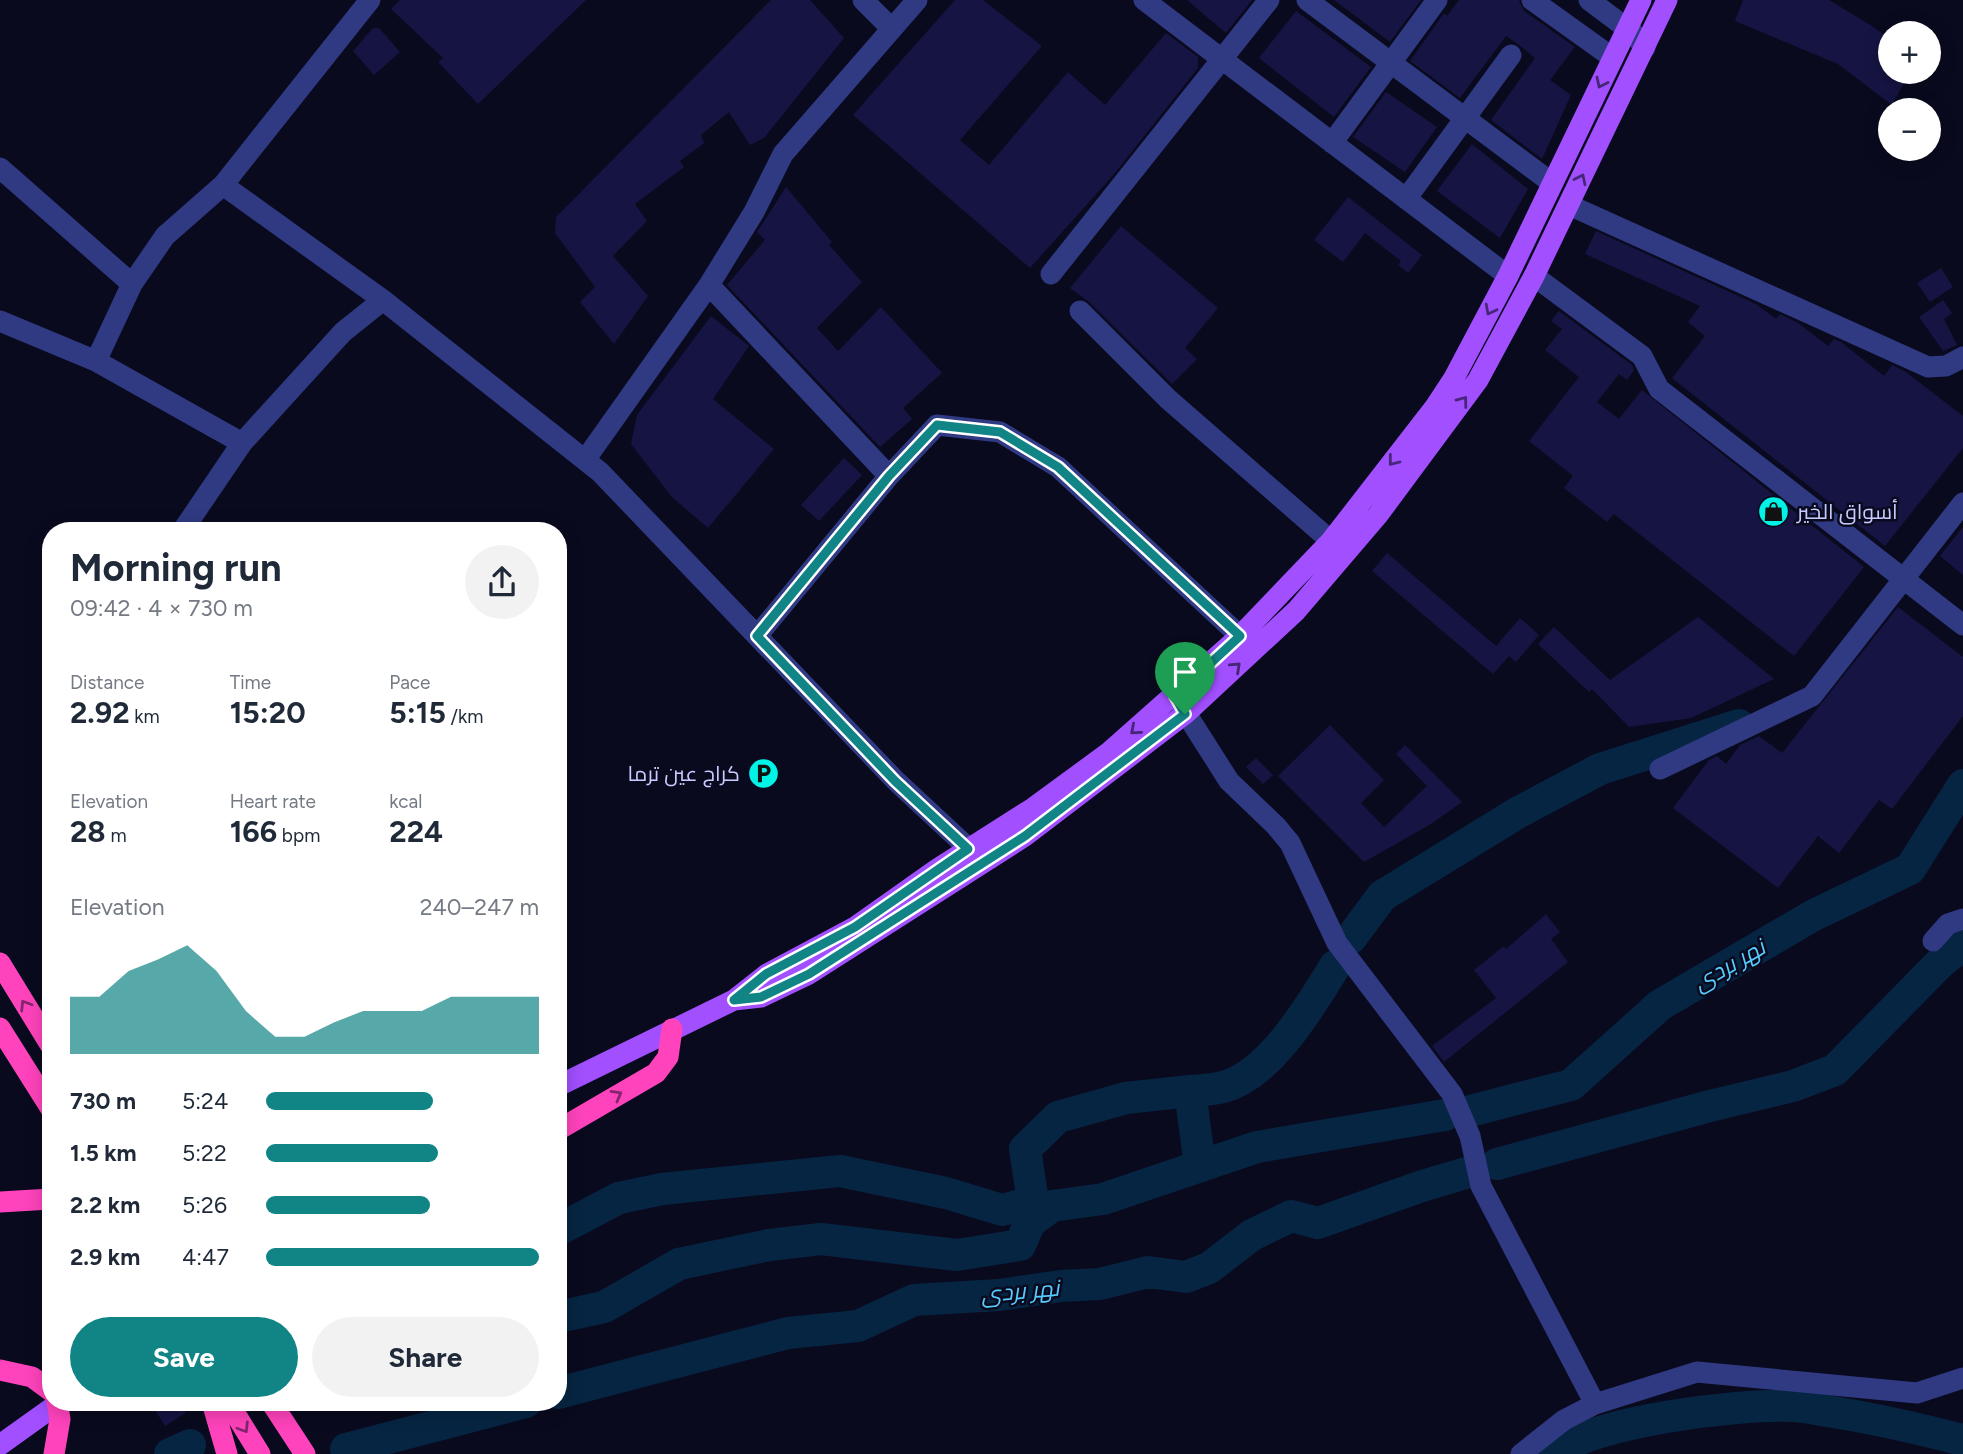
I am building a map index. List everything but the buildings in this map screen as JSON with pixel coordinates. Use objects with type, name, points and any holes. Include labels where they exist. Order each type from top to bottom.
[{"type":"highway","points":[[0,963],[42,1031]]},
{"type":"highway","points":[[0,1028],[42,1099]]},
{"type":"highway","points":[[567,1125],[656,1073],[668,1057],[672,1029]]},
{"type":"highway","points":[[0,1202],[12,1199],[42,1201]]},
{"type":"highway","points":[[0,1370],[32,1377],[42,1386]]},
{"type":"highway","points":[[54,1454],[60,1411]]},
{"type":"highway","points":[[215,1411],[227,1454]]},
{"type":"highway","points":[[234,1411],[260,1454]]},
{"type":"highway","points":[[277,1411],[307,1454]]},
{"type":"highway","points":[[291,1411],[307,1454]]},
{"type":"main road","points":[[1180,705],[1240,636],[1331,541],[1436,407],[1470,349],[1507,276],[1641,0]]},
{"type":"main road","points":[[567,1082],[734,1000],[766,974],[855,927],[976,855],[1108,753],[1180,705],[1296,611],[1378,515],[1478,380],[1534,276],[1667,0]]},
{"type":"main road","points":[[0,1445],[45,1411]]},
{"type":"street","points":[[96,361],[132,284],[165,236],[223,185],[370,0]]},
{"type":"street","points":[[863,0],[892,29]]},
{"type":"street","points":[[585,460],[709,285],[754,212],[783,154],[917,0]]},
{"type":"street","points":[[1144,0],[1507,276]]},
{"type":"street","points":[[1051,274],[1269,0]]},
{"type":"street","points":[[1307,0],[1552,183]]},
{"type":"street","points":[[1332,143],[1437,0]]},
{"type":"street","points":[[1532,0],[1613,58]]},
{"type":"street","points":[[1589,0],[1627,29],[1645,48]]},
{"type":"street","points":[[1406,198],[1511,55]]},
{"type":"street","points":[[3,175],[132,284]]},
{"type":"street","points":[[223,185],[383,300],[600,472],[895,781],[976,855]]},
{"type":"street","points":[[1569,205],[1928,367],[1946,366],[1963,357]]},
{"type":"street","points":[[1534,276],[1642,356],[1659,389],[1963,625]]},
{"type":"street","points":[[709,285],[889,476]]},
{"type":"street","points":[[188,522],[242,443],[343,332],[383,300]]},
{"type":"street","points":[[1080,311],[1168,399],[1331,541]]},
{"type":"street","points":[[0,321],[96,361],[242,443]]},
{"type":"street","points":[[757,636],[889,476],[937,425],[1000,432],[1058,467],[1240,636]]},
{"type":"street","points":[[1660,769],[1812,696],[1963,503]]},
{"type":"street","points":[[1180,705],[1229,781],[1290,843],[1337,943],[1452,1094],[1470,1136],[1481,1186],[1595,1404]]},
{"type":"street","points":[[1933,941],[1948,924],[1963,919]]},
{"type":"street","points":[[1521,1454],[1556,1426],[1595,1404],[1696,1372],[1917,1393],[1963,1378]]},
{"type":"waterway","points":[[1351,938],[1382,896],[1519,812],[1600,769],[1739,725]]},
{"type":"waterway","name":"نهر بردى","points":[[1470,1111],[1571,1085],[1660,1005],[1814,915],[1910,869],[1963,785]]},
{"type":"waterway","name":"نهر بردى","points":[[1497,1164],[1793,1086],[1835,1070],[1941,962],[1963,945]]},
{"type":"waterway","points":[[1190,1091],[1223,1087],[1257,1069],[1288,1037],[1335,966]]},
{"type":"waterway","points":[[567,1225],[619,1198],[662,1189],[840,1171],[946,1193],[1002,1210],[1033,1202],[1025,1149],[1058,1117],[1126,1098],[1190,1091],[1200,1166]]},
{"type":"waterway","name":"نهر بردى","points":[[567,1315],[604,1307],[679,1264],[769,1245],[821,1239],[957,1255],[1020,1245],[1030,1222],[1052,1206],[1103,1199],[1257,1147],[1445,1115]]},
{"type":"waterway","name":"نهر بردى","points":[[567,1391],[788,1333],[858,1326],[914,1300],[999,1295],[1061,1286],[1100,1284],[1148,1272],[1186,1277],[1209,1268],[1252,1235],[1291,1216],[1318,1223],[1466,1173]]},
{"type":"waterway","name":"نهر بردى","points":[[1553,1454],[1572,1442],[1632,1424],[1703,1412],[1767,1406],[1801,1407],[1849,1415],[1963,1440]]},
{"type":"waterway","name":"نهر بردى","points":[[346,1449],[492,1411]]},
{"type":"waterway","points":[[170,1454],[190,1445]]},
{"type":"place","name":"أسواق الخير","points":[[1774,511]]},
{"type":"place","name":"كراج عين ترما","points":[[763,773]]},
{"type":"route","points":[[937,425],[1000,432],[1058,467],[1240,636],[1175,696],[1185,714],[1025,836],[809,974],[776,992],[747,1000],[734,1000],[766,974],[855,927],[968,849],[895,781],[757,636],[889,476],[937,425]]}]
